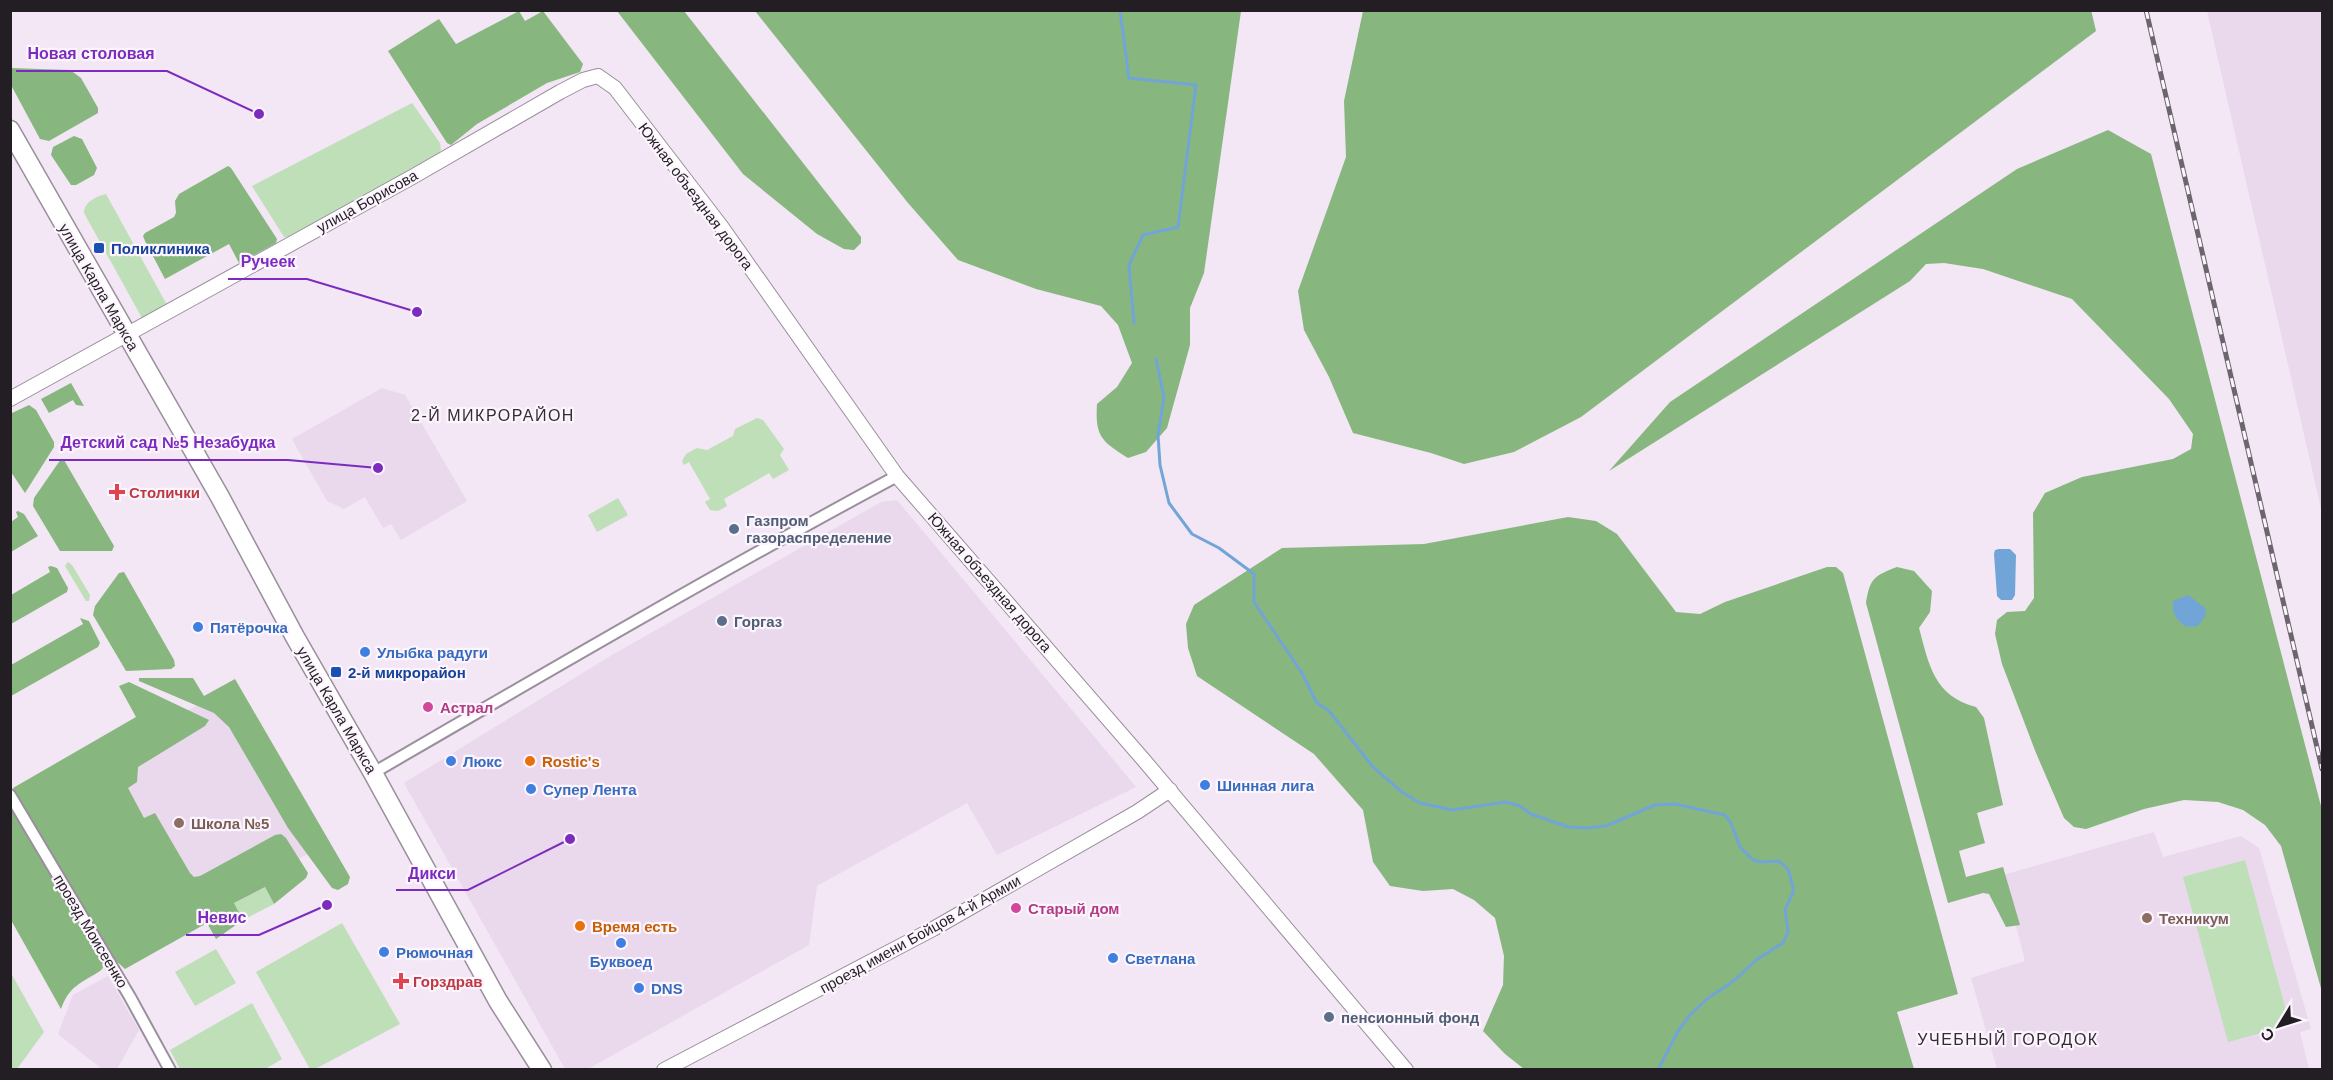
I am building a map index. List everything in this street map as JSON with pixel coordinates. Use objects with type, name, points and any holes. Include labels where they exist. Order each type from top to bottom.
[{"type":"main road","name":"улица Карла Маркса","points":[[10,130],[220,497],[290,628],[498,1000],[542,1070]]},
{"type":"street","name":"улица Борисова","points":[[10,399],[127,336],[560,92],[583,80],[598,76]]},
{"type":"street","name":"Южная объездная дорога","points":[[598,76],[615,88],[710,211],[897,476],[1170,790],[1406,1070]]},
{"type":"street","points":[[373,773],[834,508],[897,476]]},
{"type":"street","name":"проезд имени Бойцов 4-й Армии","points":[[664,1070],[933,929],[1137,812],[1170,790]]},
{"type":"street","name":"проезд Моисеенко","points":[[10,795],[170,1070]]},
{"type":"shaded area","points":[[2207,11],[2322,11],[2322,513]]},
{"type":"shaded area","points":[[382,388],[405,395],[467,501],[401,540],[391,524],[383,528],[365,497],[344,509],[327,501],[292,439]]},
{"type":"shaded area","points":[[897,500],[1136,787],[997,855],[967,803],[817,886],[809,945],[588,1069],[565,1069],[404,783],[612,655],[881,502]]},
{"type":"shaded area","name":"Школа №5","points":[[235,683],[325,845],[120,953],[32,801]]},
{"type":"shaded area","name":"Техникум","points":[[2154,832],[2163,857],[2241,836],[2259,848],[2311,1029],[2300,1032],[2309,1069],[1997,1069],[1971,978],[2025,961],[2003,875]]},
{"type":"shaded area","points":[[108,976],[139,1030],[117,1069],[102,1069],[58,1034],[73,995]]},
{"type":"green space","points":[[2091,10],[2096,31],[1581,417],[1514,452],[1464,464],[1353,433],[1329,377],[1304,330],[1298,291],[1346,157],[1344,101],[1363,11]]},
{"type":"green space","points":[[519,11],[525,21],[543,11],[583,64],[580,72],[547,83],[477,124],[451,145],[447,143],[388,51],[439,19],[456,44]]},
{"type":"green space","points":[[617,11],[684,11],[861,237],[861,243],[854,250],[844,249],[817,234],[743,174]]},
{"type":"green space","points":[[755,11],[1241,11],[1204,273],[1190,308],[1190,345],[1167,428],[1146,452],[1128,458],[1106,442],[1097,424],[1097,404],[1117,387],[1132,363],[1118,325],[1101,306],[1036,289],[958,260],[908,203]]},
{"type":"green space","points":[[10,68],[70,70],[81,78],[98,108],[98,113],[49,141],[40,139],[11,85]]},
{"type":"green space","points":[[412,103],[440,143],[441,150],[438,154],[293,237],[284,237],[252,186]]},
{"type":"green space","points":[[2108,130],[2151,154],[2322,810],[2322,992],[2281,846],[2265,825],[2243,810],[2218,802],[2184,800],[2144,809],[2086,829],[2074,827],[2064,818],[2002,664],[1995,634],[1997,620],[2007,612],[2025,611],[2034,598],[2033,513],[2045,493],[2082,477],[2173,459],[2191,449],[2193,434],[2169,399],[2072,299],[1983,269],[1944,263],[1926,264],[1910,281],[1609,471],[1670,402],[2017,169]]},
{"type":"green space","points":[[74,136],[82,139],[97,168],[94,175],[76,185],[71,185],[51,155],[53,147]]},
{"type":"green space","points":[[228,166],[277,239],[276,243],[239,263],[229,244],[165,279],[143,236],[174,217],[175,201],[179,194]]},
{"type":"green space","points":[[106,194],[167,305],[142,318],[84,213],[89,203]]},
{"type":"green space","points":[[71,383],[84,406],[76,405],[73,400],[49,413],[41,399]]},
{"type":"green space","points":[[29,405],[36,410],[54,442],[54,447],[25,493],[11,472],[10,414]]},
{"type":"green space","points":[[757,418],[763,420],[784,449],[780,455],[789,470],[773,479],[769,473],[724,499],[727,506],[718,511],[710,510],[705,502],[710,499],[689,462],[684,465],[682,461],[686,454],[697,448],[707,450],[733,436],[735,429]]},
{"type":"green space","points":[[61,459],[64,460],[114,546],[112,551],[60,551],[33,506],[34,498]]},
{"type":"green space","points":[[618,498],[628,515],[597,532],[588,515]]},
{"type":"green space","points":[[16,512],[24,514],[38,536],[11,552],[11,522],[18,517]]},
{"type":"green space","points":[[1568,517],[1596,521],[1617,534],[1676,612],[1700,614],[1725,602],[1827,567],[1836,567],[1843,573],[1958,994],[1897,1012],[1914,1069],[1524,1069],[1505,1054],[1483,1031],[1503,985],[1504,956],[1495,918],[1474,900],[1453,889],[1423,891],[1390,886],[1373,862],[1363,810],[1314,754],[1197,676],[1188,648],[1186,624],[1194,605],[1282,548],[1424,544]]},
{"type":"green space","points":[[68,562],[90,595],[89,601],[86,601],[65,566]]},
{"type":"green space","points":[[48,567],[57,568],[68,588],[67,592],[11,624],[11,595],[50,572]]},
{"type":"green space","points":[[1897,567],[1914,571],[1932,591],[1930,612],[1919,628],[1930,666],[1936,677],[1951,695],[1976,707],[1984,718],[2003,805],[1977,813],[1985,843],[1959,851],[1966,877],[2003,867],[2020,925],[2006,927],[1989,894],[1983,893],[1948,903],[1866,603],[1869,588],[1874,579]]},
{"type":"green space","points":[[124,572],[174,660],[175,666],[171,669],[126,671],[93,615],[95,606],[119,573]]},
{"type":"green space","points":[[80,618],[89,621],[100,643],[98,647],[11,696],[11,665],[83,624]]},
{"type":"green space","points":[[139,678],[193,678],[204,696],[235,679],[350,877],[348,884],[338,890],[332,888],[288,828],[229,727],[214,713],[139,681]]},
{"type":"green space","points":[[129,682],[209,720],[205,726],[138,767],[137,782],[128,788],[144,818],[155,813],[190,873],[194,877],[200,876],[275,835],[281,834],[286,838],[308,873],[306,878],[274,904],[265,887],[234,903],[243,920],[216,939],[207,923],[125,969],[114,959],[13,788],[136,717],[119,686]]},
{"type":"green space","points":[[10,807],[102,962],[103,968],[72,990],[61,1009],[11,920]]},
{"type":"green space","points":[[2245,860],[2290,1025],[2228,1042],[2183,877]]},
{"type":"green space","points":[[265,887],[274,904],[243,920],[234,903]]},
{"type":"green space","points":[[342,923],[400,1024],[315,1069],[310,1069],[256,972]]},
{"type":"green space","points":[[216,949],[236,983],[195,1006],[175,972]]},
{"type":"green space","points":[[11,973],[44,1032],[17,1069],[11,1069]]},
{"type":"green space","points":[[252,1003],[282,1059],[265,1069],[180,1069],[170,1050]]},
{"type":"water","points":[[2010,549],[2016,555],[2015,595],[2012,600],[2001,600],[1997,596],[1994,554],[1995,550]]},
{"type":"water","points":[[2188,595],[2205,608],[2206,615],[2198,626],[2187,627],[2177,619],[2173,610],[2173,601]]},
{"type":"waterway","points":[[1120,10],[1129,78],[1196,85],[1178,227],[1143,235],[1129,265],[1134,323]]},
{"type":"waterway","points":[[1156,359],[1164,397],[1158,435],[1160,465],[1169,503],[1192,534],[1219,548],[1254,574],[1254,602],[1302,673],[1317,703],[1329,711],[1373,767],[1402,792],[1420,803],[1452,810],[1506,802],[1568,827],[1586,828],[1606,826],[1655,805],[1675,804],[1725,815],[1731,823],[1740,847],[1753,860],[1779,861],[1788,869],[1793,893],[1785,909],[1788,932],[1783,943],[1756,960],[1690,1015],[1678,1031],[1658,1070]]},
{"type":"railway","points":[[2146,10],[2322,769]]},
{"type":"place","name":"Новая столовая","points":[[259,114]]},
{"type":"place","name":"Поликлиника","points":[[99,248]]},
{"type":"place","name":"Ручеек","points":[[417,312]]},
{"type":"place","name":"Детский сад №5 Незабудка","points":[[378,468]]},
{"type":"place","name":"Столички","points":[[117,492]]},
{"type":"place","name":"Газпром газораспределение","points":[[734,529]]},
{"type":"place","name":"Горгаз","points":[[722,621]]},
{"type":"place","name":"Пятёрочка","points":[[198,627]]},
{"type":"place","name":"Улыбка радуги","points":[[365,652]]},
{"type":"place","name":"2-й микрорайон","points":[[336,672]]},
{"type":"place","name":"Астрал","points":[[428,707]]},
{"type":"place","name":"Люкс","points":[[451,761]]},
{"type":"place","name":"Rostic's","points":[[530,761]]},
{"type":"place","name":"Шинная лига","points":[[1205,785]]},
{"type":"place","name":"Супер Лента","points":[[531,789]]},
{"type":"place","name":"Школа №5","points":[[179,823]]},
{"type":"place","name":"Дикси","points":[[570,839]]},
{"type":"place","name":"Невис","points":[[327,905]]},
{"type":"place","name":"Старый дом","points":[[1016,908]]},
{"type":"place","name":"Техникум","points":[[2147,918]]},
{"type":"place","name":"Время есть","points":[[580,926]]},
{"type":"place","name":"Буквоед","points":[[621,943]]},
{"type":"place","name":"Рюмочная","points":[[384,952]]},
{"type":"place","name":"Светлана","points":[[1113,958]]},
{"type":"place","name":"Горздрав","points":[[401,981]]},
{"type":"place","name":"DNS","points":[[639,988]]},
{"type":"place","name":"пенсионный фонд","points":[[1329,1017]]},
{"type":"district","name":"2-Й МИКРОРАЙОН","points":[[493,415]]},
{"type":"district","name":"УЧЕБНЫЙ ГОРОДОК","points":[[2008,1039]]}]
